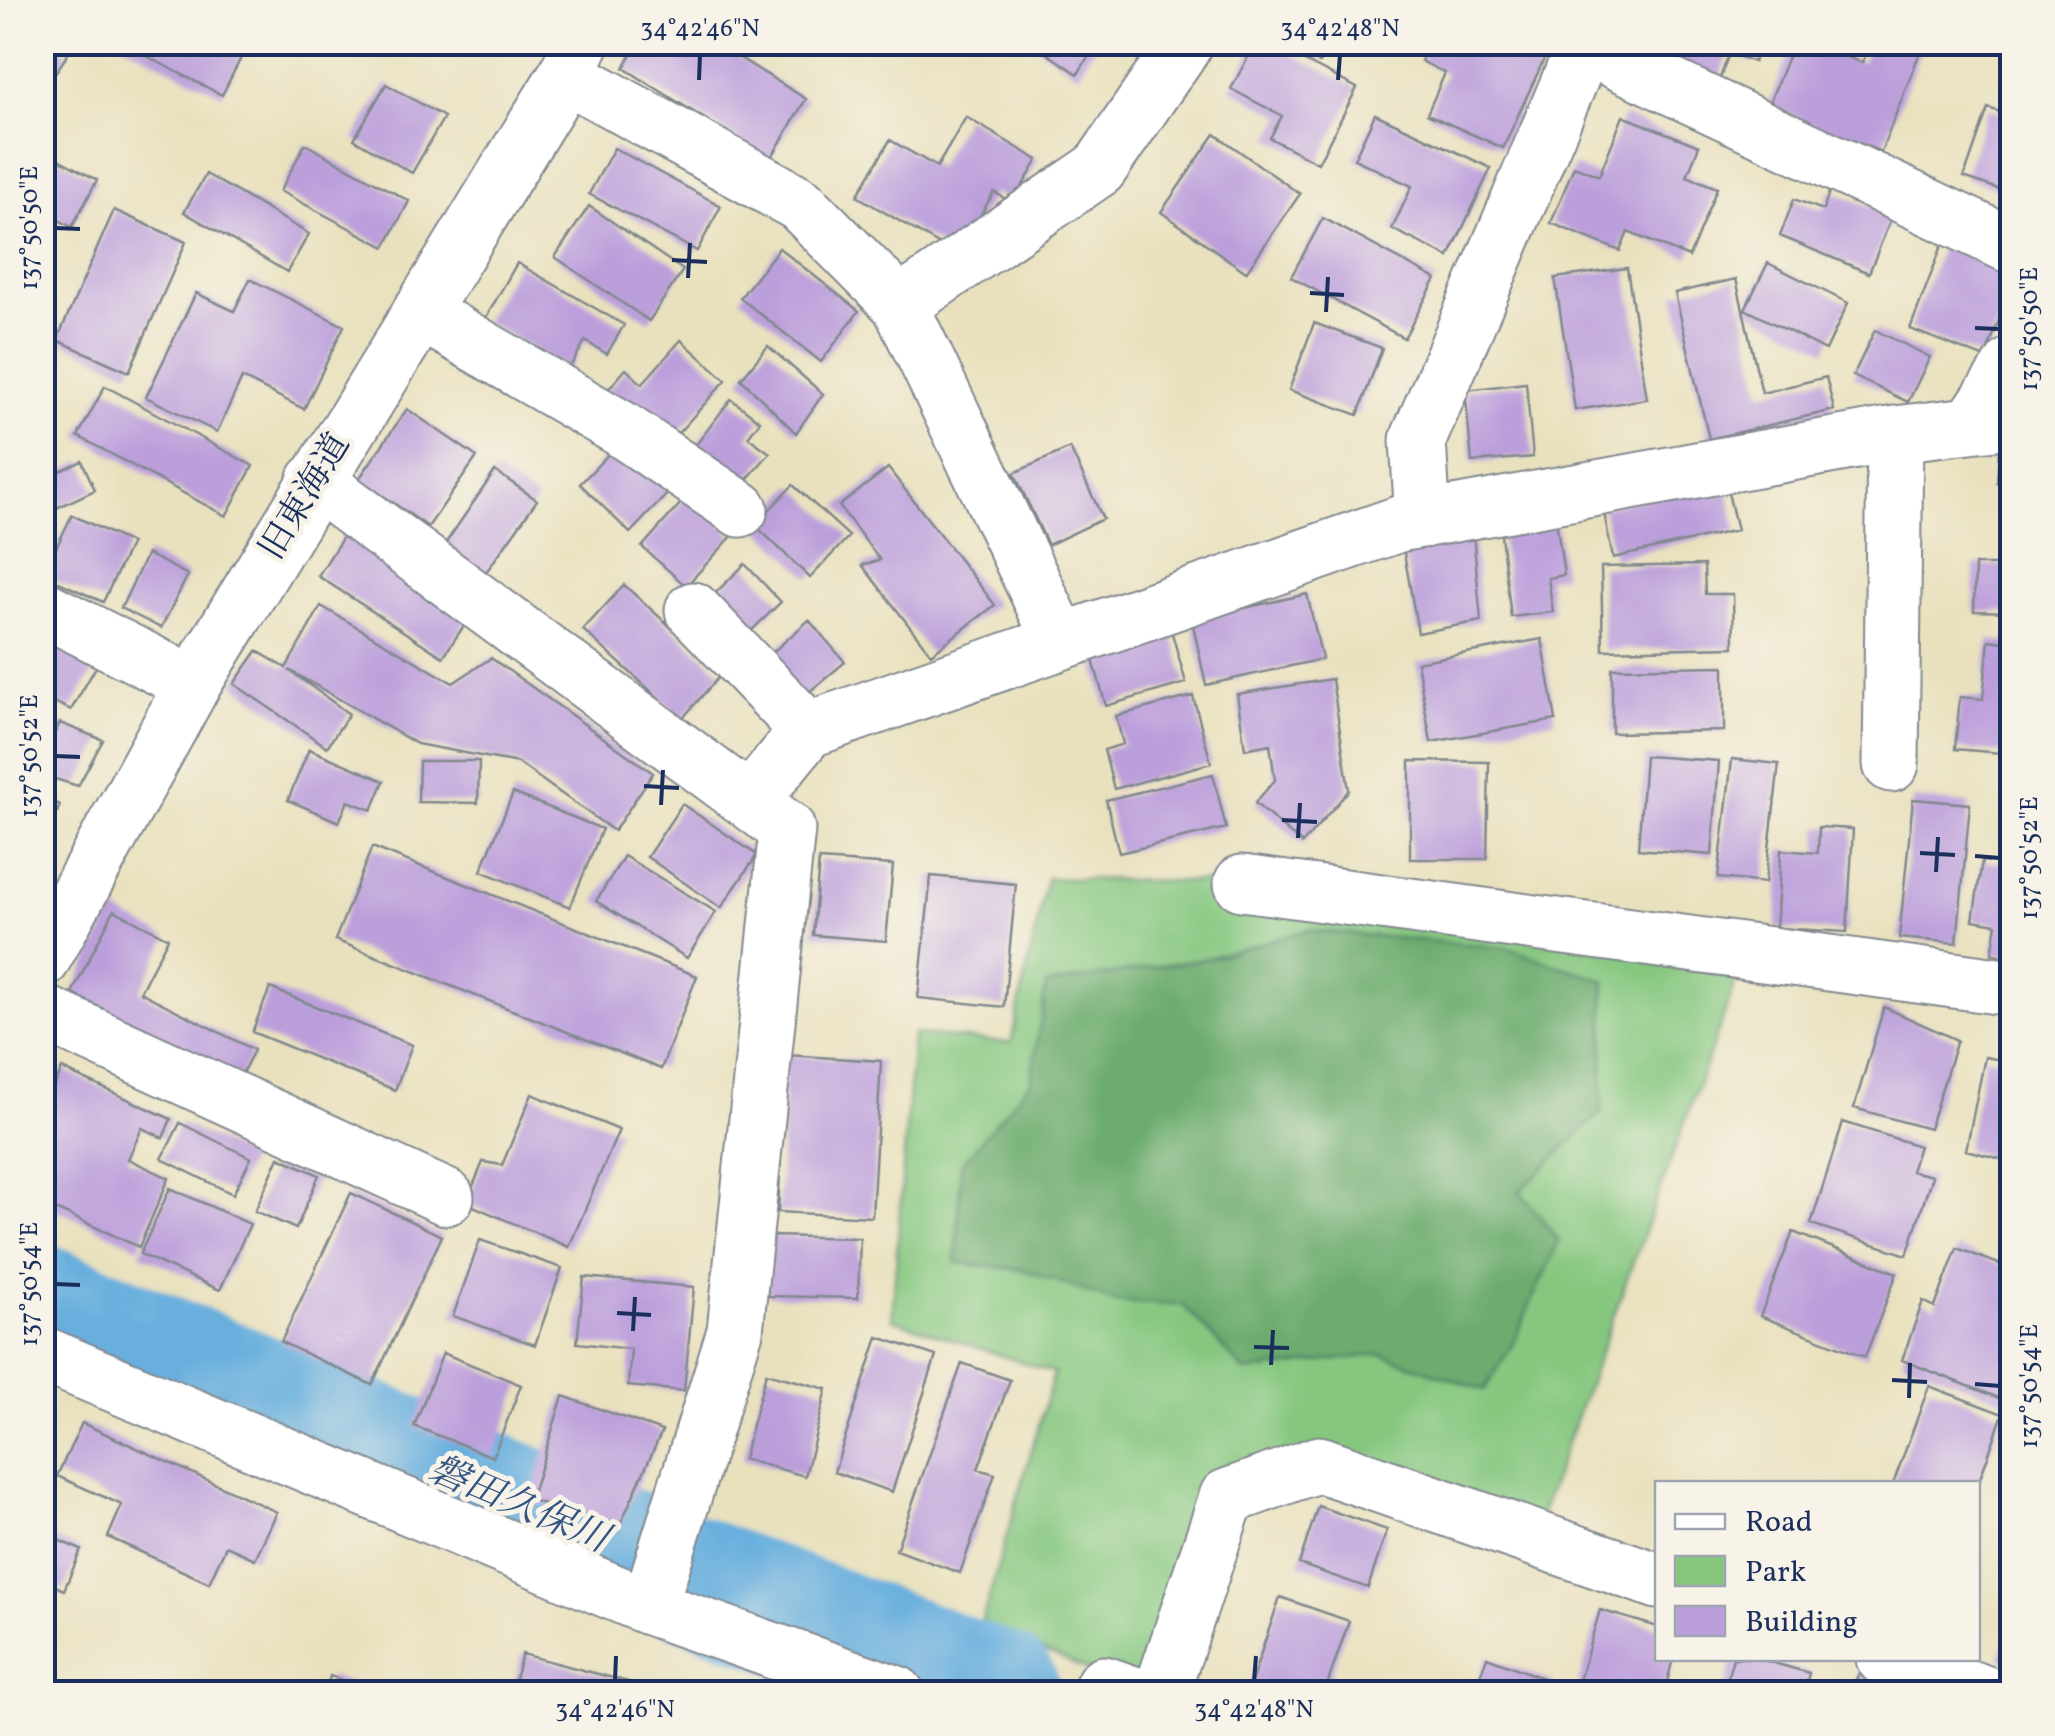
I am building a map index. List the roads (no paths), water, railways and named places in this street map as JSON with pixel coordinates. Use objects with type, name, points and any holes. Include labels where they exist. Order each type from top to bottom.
[{"type":"street","points":[[900,305],[1100,169],[1186,42]]},
{"type":"street","points":[[1423,520],[1418,440],[1582,44],[2012,246]]},
{"type":"street","points":[[574,59],[800,204],[900,305],[1061,641]]},
{"type":"street","name":"旧東海道","points":[[42,960],[193,684],[574,59]]},
{"type":"street","points":[[420,312],[620,428],[740,510]]},
{"type":"street","points":[[751,800],[808,730],[1398,524],[1895,434],[1992,422],[2012,365]]},
{"type":"street","points":[[1891,764],[1895,434]]},
{"type":"street","points":[[315,480],[788,830],[735,1331],[649,1607]]},
{"type":"street","points":[[42,608],[193,684]]},
{"type":"street","points":[[693,610],[808,730]]},
{"type":"street","points":[[1242,883],[2012,988]]},
{"type":"street","points":[[42,1012],[446,1198]]},
{"type":"street","points":[[42,1354],[649,1607],[896,1694]]},
{"type":"street","points":[[1161,1694],[1227,1497],[1320,1464],[1655,1580]]},
{"type":"street","points":[[1892,1661],[1986,1694]]},
{"type":"street","points":[[1099,1694],[1104,1684],[1133,1694]]},
{"type":"waterway","name":"磐田久保川","points":[[42,1307],[681,1574],[998,1694]]}]
